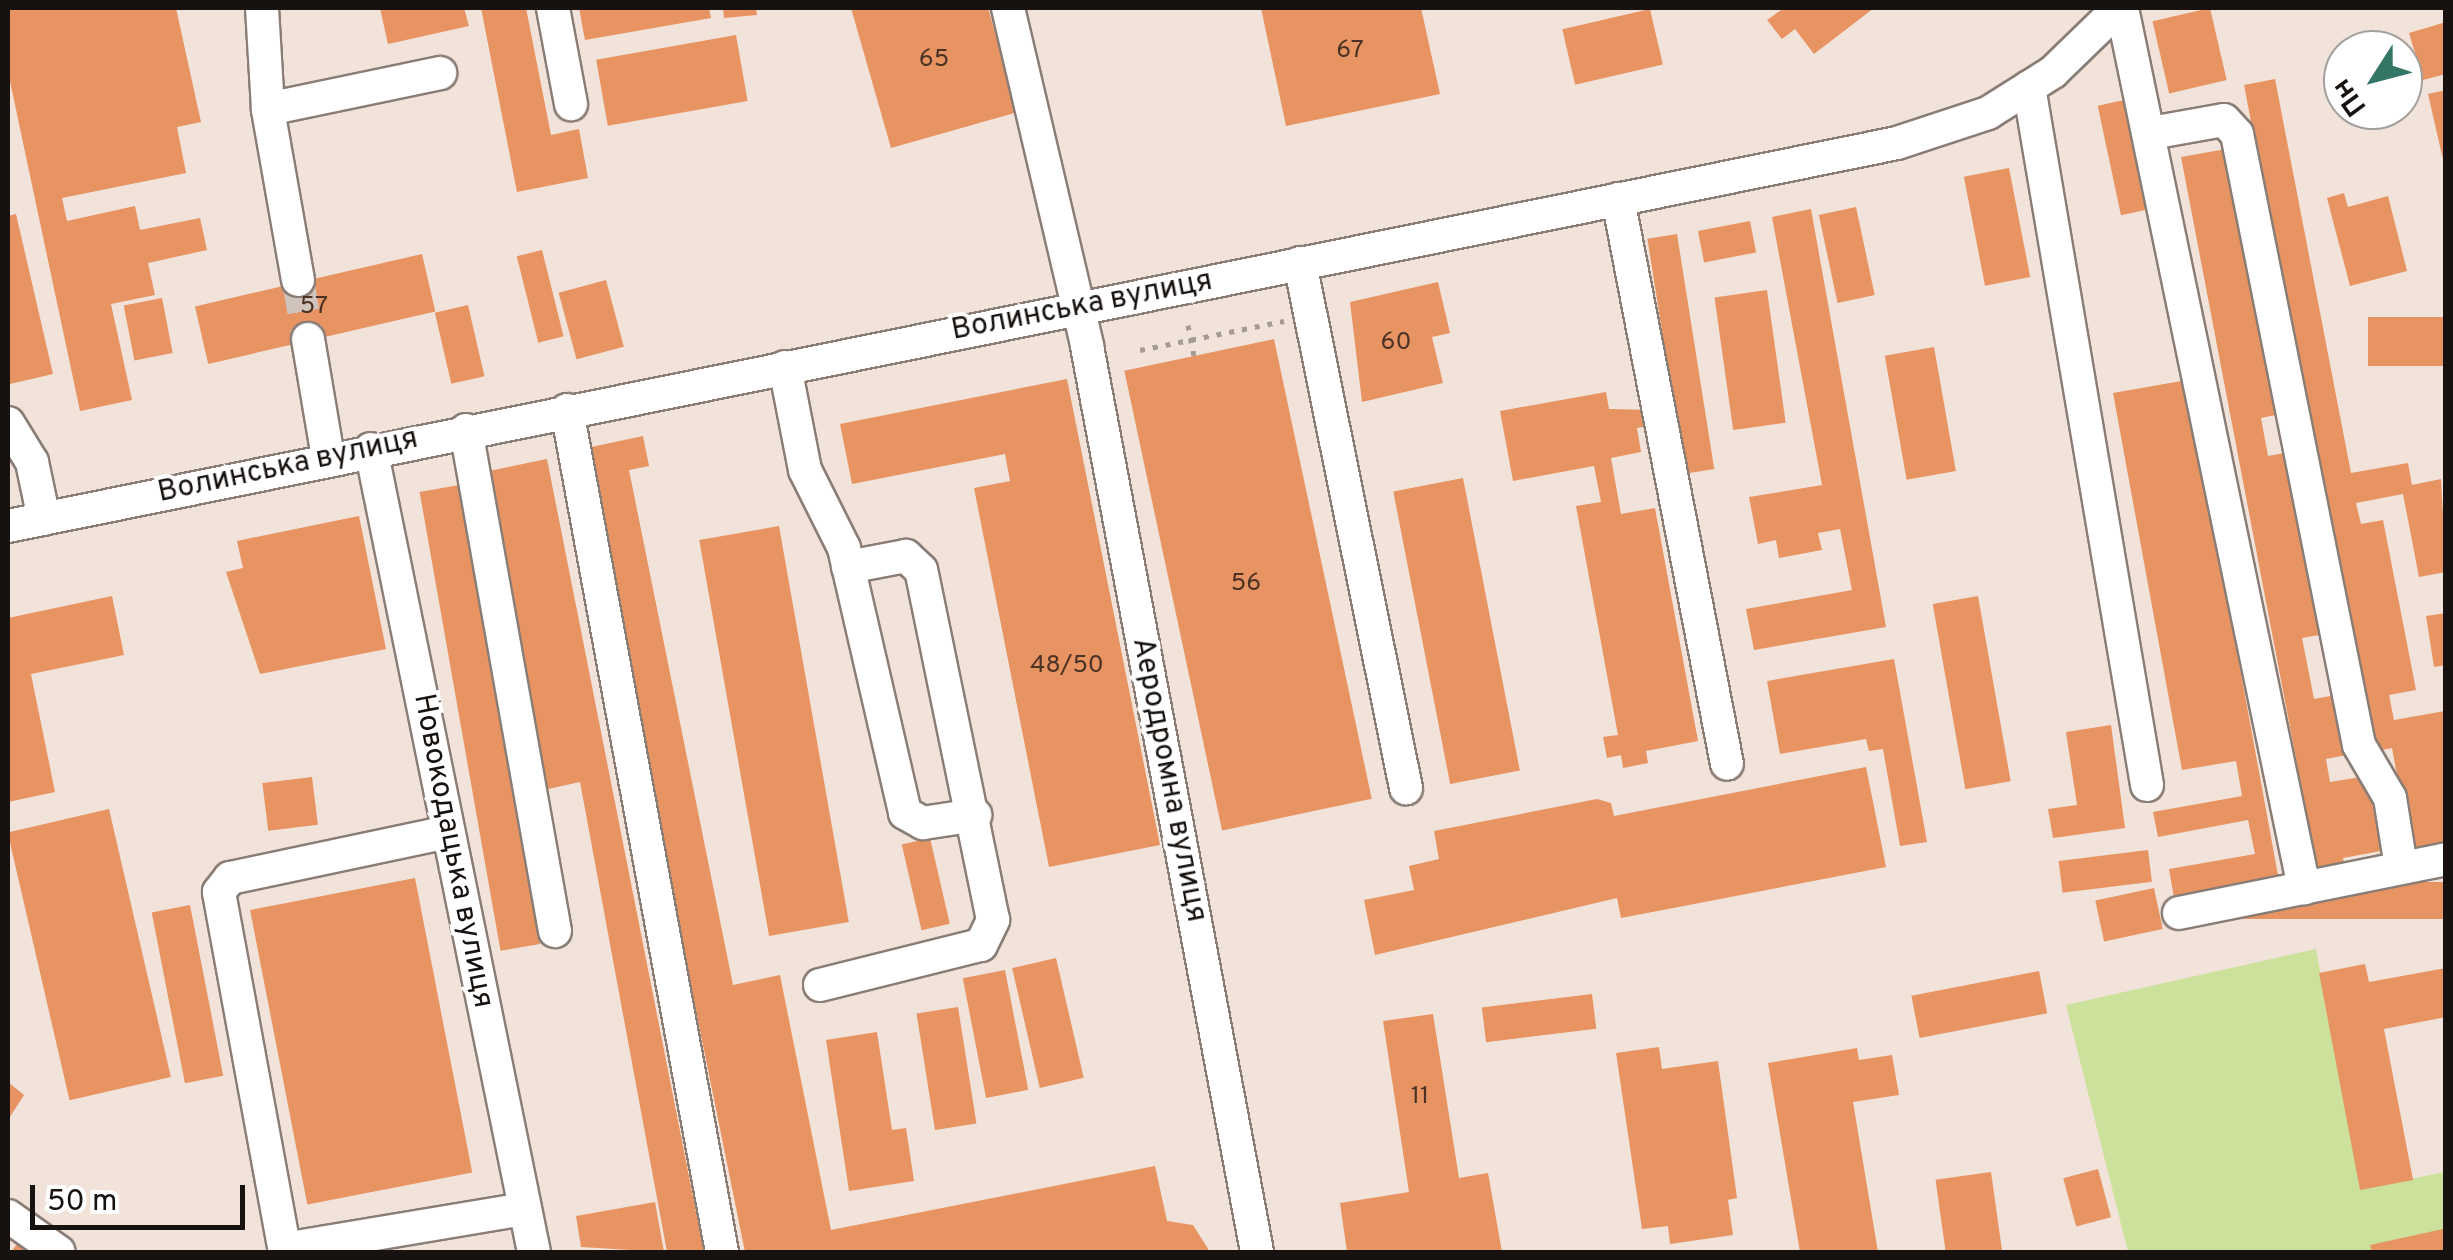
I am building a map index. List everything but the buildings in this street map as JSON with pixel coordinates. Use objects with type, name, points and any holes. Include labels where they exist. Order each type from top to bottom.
[{"type":"street","points":[[262,8],[268,109],[298,280]]},
{"type":"street","points":[[553,8],[572,104]]},
{"type":"street","name":"Аеродромна вулиця","points":[[1008,8],[1078,308],[1257,1252]]},
{"type":"street","points":[[2120,8],[2152,133],[2304,888]]},
{"type":"street","name":"Волинська вулиця","points":[[8,526],[328,457],[1897,143],[1988,113],[2030,87],[2120,8]]},
{"type":"street","points":[[268,109],[440,73]]},
{"type":"street","points":[[2030,87],[2146,785]]},
{"type":"street","points":[[2152,133],[2224,120],[2237,134],[2359,745],[2390,798],[2401,867]]},
{"type":"street","points":[[1618,199],[1728,764]]},
{"type":"street","points":[[1300,263],[1406,788]]},
{"type":"street","points":[[308,339],[328,457]]},
{"type":"street","points":[[785,366],[804,470],[848,567],[905,813],[923,823],[976,815]]},
{"type":"street","points":[[566,410],[722,1252]]},
{"type":"street","points":[[8,423],[32,462],[44,519]]},
{"type":"street","points":[[466,430],[555,931]]},
{"type":"street","name":"Новокодацька вулиця","points":[[371,449],[534,1252]]},
{"type":"street","points":[[820,985],[991,935],[976,815],[921,570],[906,556],[848,567]]},
{"type":"street","points":[[448,832],[230,878],[218,892],[285,1251],[525,1209]]},
{"type":"street","points":[[2179,913],[2446,860]]},
{"type":"street","points":[[8,1216],[59,1252]]},
{"type":"path","points":[[1140,350],[1311,315]]},
{"type":"path","points":[[1188,324],[1194,355]]},
{"type":"green space","points":[[2316,949],[2360,1189],[2445,1172],[2445,1252],[2128,1252],[2066,1005]]},
{"type":"tunnel","points":[[298,280],[308,339]]}]
